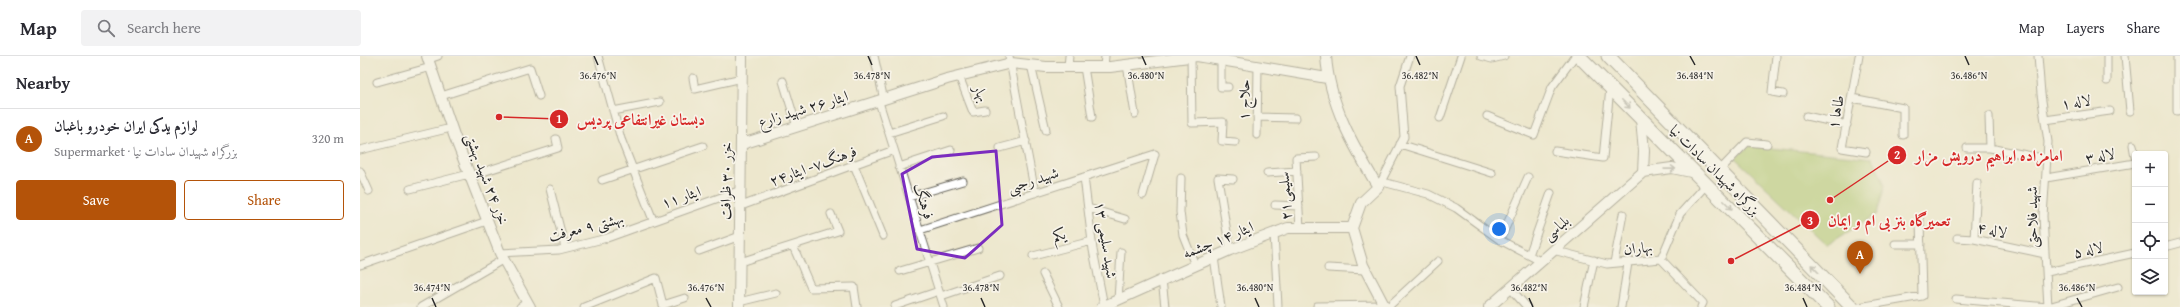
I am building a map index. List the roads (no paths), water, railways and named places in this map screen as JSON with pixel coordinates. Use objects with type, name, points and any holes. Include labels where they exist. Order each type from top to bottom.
[{"type":"highway","name":"بزرگراه شهیدان سادات نیا","points":[[1579,56],[1828,307]]},
{"type":"highway","name":"بزرگراه شهیدان سادات نیا","points":[[1608,56],[1852,307]]},
{"type":"street","points":[[599,56],[621,139],[653,220]]},
{"type":"street","name":"خزر ۳۰ ظرافت","points":[[739,304],[742,56]]},
{"type":"street","name":"فرهنگ","points":[[874,56],[889,133],[944,307]]},
{"type":"street","points":[[1068,67],[1069,56]]},
{"type":"street","points":[[1104,67],[1105,56]]},
{"type":"street","points":[[1196,56],[1192,123],[1223,122],[1222,141],[1235,142]]},
{"type":"street","name":"ایثار ۲۶ شهید زارع","points":[[742,144],[1010,60],[1031,65],[1104,67],[1127,65],[1150,59],[1196,56],[1327,78]]},
{"type":"street","points":[[1326,56],[1327,78],[1351,142],[1380,184],[1428,194],[1456,208],[1500,240],[1540,262]]},
{"type":"street","points":[[1386,306],[1365,270],[1352,228],[1361,203],[1380,184],[1404,137],[1400,86],[1410,56]]},
{"type":"street","points":[[1440,118],[1460,56]]},
{"type":"street","points":[[1481,56],[1492,59],[1504,56]]},
{"type":"street","points":[[1487,116],[1534,135],[1552,87],[1575,56]]},
{"type":"street","points":[[1776,56],[1772,92],[1783,94]]},
{"type":"street","name":"طاها ۱","points":[[1859,56],[1842,148],[1866,152]]},
{"type":"street","name":"شهید فلاحتی","points":[[2038,56],[2040,94],[2048,142],[2043,216],[2048,307]]},
{"type":"street","points":[[2107,56],[2108,81]]},
{"type":"street","points":[[2125,56],[2130,111]]},
{"type":"street","points":[[2176,111],[2177,56]]},
{"type":"street","points":[[377,82],[431,59]]},
{"type":"street","name":"خزر ۲۴ شهید بهشتی","points":[[431,59],[451,128],[502,256],[526,305]]},
{"type":"street","points":[[1010,60],[1036,193]]},
{"type":"street","points":[[1221,60],[1221,87],[1228,86]]},
{"type":"street","points":[[1031,65],[1046,130]]},
{"type":"street","points":[[1127,65],[1135,114]]},
{"type":"street","name":"حلاج ۱","points":[[1257,135],[1258,66]]},
{"type":"street","points":[[1084,67],[1092,117]]},
{"type":"street","points":[[441,96],[530,68],[539,96]]},
{"type":"street","name":"بهار","points":[[959,76],[973,112],[985,110]]},
{"type":"street","points":[[693,78],[695,89],[742,78]]},
{"type":"street","points":[[783,81],[797,127]]},
{"type":"street","points":[[1555,151],[1603,158],[1610,88]]},
{"type":"street","points":[[1852,98],[1903,108],[1905,111],[1903,135]]},
{"type":"street","points":[[613,111],[660,102]]},
{"type":"street","name":"لاله ۱","points":[[2045,120],[2110,110]]},
{"type":"street","points":[[889,133],[943,116]]},
{"type":"street","points":[[1806,116],[1846,125]]},
{"type":"street","points":[[1989,116],[1990,148]]},
{"type":"street","points":[[1257,117],[1296,118]]},
{"type":"street","points":[[1641,119],[1644,151],[1642,172],[1672,168],[1696,174]]},
{"type":"street","points":[[360,150],[451,128]]},
{"type":"street","points":[[410,189],[470,175],[558,148],[556,139]]},
{"type":"street","points":[[1000,148],[1026,141]]},
{"type":"street","points":[[1719,171],[1747,142],[1767,144]]},
{"type":"street","points":[[1400,144],[1492,173]]},
{"type":"street","points":[[602,180],[632,168],[703,146]]},
{"type":"street","name":"لاله ۳","points":[[2133,146],[2134,151]]},
{"type":"street","points":[[1967,148],[1990,148],[2048,159]]},
{"type":"street","name":"فرهنگ۷- ایثار۲۴","points":[[741,206],[894,150]]},
{"type":"street","points":[[899,167],[951,150]]},
{"type":"street","name":"شهید رجبی","points":[[920,230],[1155,154],[1143,195]]},
{"type":"street","name":"سلیمی۲۱","points":[[1300,228],[1296,158],[1316,157]]},
{"type":"street","name":"لاله ۳","points":[[2046,178],[2132,164]]},
{"type":"street","points":[[854,165],[883,236]]},
{"type":"street","points":[[360,171],[369,191]]},
{"type":"street","points":[[1267,173],[1297,171]]},
{"type":"street","name":"بلباسی","points":[[1489,307],[1642,172]]},
{"type":"street","name":"شهید سلیمی ۱۳","points":[[1084,177],[1092,241],[1103,307]]},
{"type":"street","points":[[1500,240],[1528,177]]},
{"type":"street","points":[[1181,178],[1180,212],[1182,235],[1195,265]]},
{"type":"street","points":[[1230,250],[1218,178],[1233,179]]},
{"type":"street","points":[[909,197],[963,181]]},
{"type":"street","points":[[1974,239],[1977,183]]},
{"type":"street","points":[[1661,259],[1680,214],[1706,184]]},
{"type":"street","points":[[550,189],[565,248]]},
{"type":"street","name":"ایثار ۱۱","points":[[653,220],[741,190]]},
{"type":"street","points":[[1529,255],[1551,193]]},
{"type":"street","points":[[1275,206],[1299,206]]},
{"type":"street","points":[[1088,208],[1125,219]]},
{"type":"street","points":[[740,262],[838,231],[831,214]]},
{"type":"street","points":[[1614,263],[1623,214]]},
{"type":"street","points":[[360,265],[487,220]]},
{"type":"street","name":"بهشتی ۹ معرفت","points":[[502,256],[565,248],[607,238],[653,220]]},
{"type":"street","points":[[1860,307],[1922,296],[1920,220]]},
{"type":"street","name":"ایثار ۱۴ چشمه","points":[[1103,307],[1162,279],[1230,250],[1288,228],[1352,228]]},
{"type":"street","points":[[1274,233],[1278,306]]},
{"type":"street","points":[[699,251],[740,236]]},
{"type":"street","name":"لاله ۴","points":[[1957,238],[1974,239],[2045,254]]},
{"type":"street","name":"یکم","points":[[1033,256],[1092,241]]},
{"type":"street","points":[[1895,244],[1921,244]]},
{"type":"street","points":[[2168,246],[2180,244]]},
{"type":"street","points":[[793,246],[811,288],[854,287],[857,307]]},
{"type":"street","points":[[900,271],[978,248]]},
{"type":"street","name":"بهاران","points":[[1553,250],[1594,260],[1614,263],[1661,259],[1702,304],[1701,307]]},
{"type":"street","points":[[1118,300],[1121,252]]},
{"type":"street","name":"لاله ۵","points":[[2047,272],[2132,254]]},
{"type":"street","points":[[426,306],[502,256]]},
{"type":"street","points":[[1214,257],[1221,307]]},
{"type":"street","points":[[1584,307],[1594,260]]},
{"type":"street","points":[[1317,306],[1386,306],[1438,261]]},
{"type":"street","points":[[1621,307],[1628,263]]},
{"type":"street","points":[[1328,268],[1365,270]]},
{"type":"street","points":[[1043,274],[1059,307]]},
{"type":"street","points":[[895,306],[1000,276]]},
{"type":"street","points":[[584,307],[656,278],[660,306],[686,298]]},
{"type":"street","points":[[1162,279],[1165,307]]},
{"type":"street","points":[[1956,299],[2048,307],[2118,287]]},
{"type":"street","points":[[1510,288],[1527,307]]},
{"type":"street","points":[[739,304],[776,293]]},
{"type":"place","name":"دبستان غیرانتفاعی پردیس","points":[[499,117]]},
{"type":"place","name":"امامزاده ابراهیم درویش مزار","points":[[1830,200]]},
{"type":"place","name":"تعمیرگاه بنز بی ام و ایمان","points":[[1731,261]]},
{"type":"place","name":"لوازم یدکی ایران خودرو باغبان","points":[[1860,274]]}]
